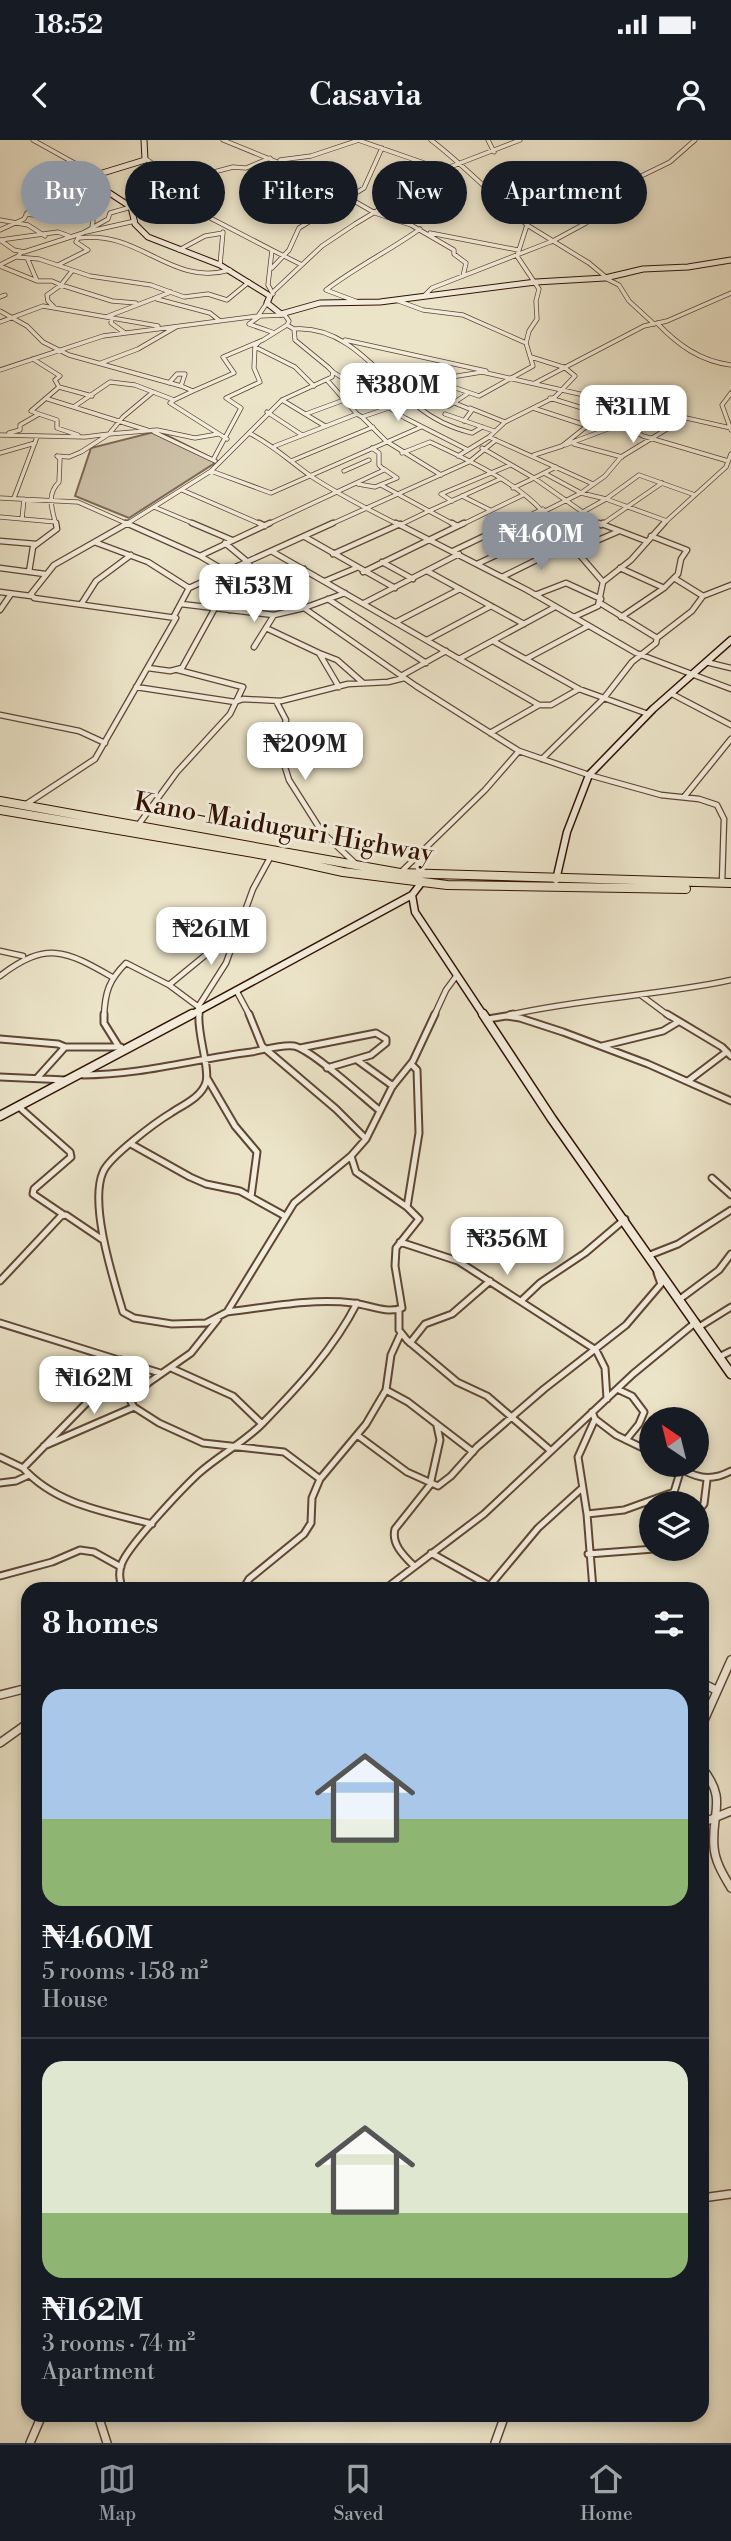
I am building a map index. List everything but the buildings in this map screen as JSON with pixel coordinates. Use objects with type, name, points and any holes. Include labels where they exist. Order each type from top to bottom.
[{"type":"highway","name":"Kano-Maiduguri Highway","points":[[0,801],[400,873],[556,880],[726,883]]},
{"type":"highway","name":"Kano-Maiduguri Highway","points":[[0,810],[271,856],[343,872],[422,881],[479,886],[731,889]]},
{"type":"street","points":[[33,140],[72,161]]},
{"type":"street","points":[[144,140],[146,159],[149,161]]},
{"type":"street","points":[[223,140],[273,161]]},
{"type":"street","points":[[225,169],[246,168],[270,160],[300,160],[358,140],[419,161]]},
{"type":"street","points":[[431,140],[459,161]]},
{"type":"street","points":[[488,140],[494,152]]},
{"type":"street","points":[[463,161],[494,152],[520,140]]},
{"type":"street","points":[[425,295],[428,290],[517,252],[550,242],[586,223],[612,203],[629,182],[670,162],[695,140]]},
{"type":"street","points":[[358,191],[365,187],[382,148]]},
{"type":"street","points":[[111,170],[146,159]]},
{"type":"street","points":[[467,170],[527,225],[619,285],[629,301],[676,342],[692,353],[719,364],[731,365]]},
{"type":"street","points":[[58,265],[88,250],[76,242],[80,235],[108,219],[110,213],[125,208]]},
{"type":"street","points":[[272,332],[249,324],[260,315],[272,294],[337,235],[372,213]]},
{"type":"street","points":[[0,220],[36,228],[45,236]]},
{"type":"street","points":[[0,230],[21,220]]},
{"type":"street","points":[[80,235],[125,224]]},
{"type":"street","points":[[137,224],[148,237],[220,265],[272,294]]},
{"type":"street","points":[[220,224],[302,265]]},
{"type":"street","points":[[272,268],[285,256],[299,228],[305,224]]},
{"type":"street","points":[[406,224],[427,232],[454,250],[454,254],[466,263],[463,276]]},
{"type":"street","points":[[363,390],[396,376],[415,380],[427,374],[467,394],[479,396],[533,366],[526,343],[529,331],[537,319],[536,301],[539,289],[519,261],[517,252],[527,225]]},
{"type":"street","points":[[220,265],[224,226]]},
{"type":"street","points":[[361,303],[326,290],[354,270],[387,253],[420,229]]},
{"type":"street","points":[[0,240],[45,236],[58,232],[71,236]]},
{"type":"street","points":[[427,232],[517,252]]},
{"type":"street","points":[[179,250],[205,236],[223,233]]},
{"type":"street","points":[[0,265],[22,252],[71,236],[101,235],[114,237],[151,253],[190,274],[206,277],[230,270]]},
{"type":"street","points":[[38,246],[45,236]]},
{"type":"street","points":[[0,240],[22,252]]},
{"type":"street","points":[[151,253],[162,243]]},
{"type":"street","points":[[272,250],[268,285],[272,294]]},
{"type":"street","points":[[18,256],[28,260],[38,259],[102,279],[128,280],[172,291],[184,297],[208,293],[227,300],[249,282]]},
{"type":"street","points":[[28,260],[37,281]]},
{"type":"street","points":[[0,370],[57,349],[125,332],[260,315],[283,315],[320,303],[361,303],[536,282],[606,278],[643,269],[688,267],[731,260]]},
{"type":"street","points":[[0,265],[37,281],[52,281],[112,301],[136,303]]},
{"type":"street","points":[[55,309],[48,301],[47,295],[61,285],[72,271]]},
{"type":"street","points":[[106,317],[172,291]]},
{"type":"street","points":[[535,383],[644,326],[731,293]]},
{"type":"street","points":[[0,297],[5,295]]},
{"type":"street","points":[[157,299],[210,313],[220,321]]},
{"type":"street","points":[[393,300],[423,310],[463,315],[526,343]]},
{"type":"street","points":[[267,303],[289,321],[287,325]]},
{"type":"street","points":[[0,322],[40,306],[165,327]]},
{"type":"street","points":[[0,311],[31,329],[43,342],[69,355],[194,391]]},
{"type":"street","points":[[112,318],[111,323],[125,332]]},
{"type":"street","points":[[287,325],[293,329],[301,328],[342,340],[731,429]]},
{"type":"street","points":[[213,460],[227,439],[241,408],[226,398],[260,382],[254,368],[255,347],[272,332],[287,325]]},
{"type":"street","points":[[100,363],[138,349],[177,326]]},
{"type":"street","points":[[293,329],[295,340],[333,372],[419,426],[468,450]]},
{"type":"street","points":[[227,439],[170,403],[234,373],[223,357],[263,340]]},
{"type":"street","points":[[342,340],[365,356],[393,386],[432,419],[472,433],[482,427]]},
{"type":"street","points":[[255,347],[292,364],[306,374],[314,386]]},
{"type":"street","points":[[458,456],[489,437],[505,422],[563,390],[575,376],[564,367],[531,357]]},
{"type":"street","points":[[33,359],[61,376],[55,380],[60,387],[93,397]]},
{"type":"street","points":[[31,596],[46,574],[64,559],[97,543],[211,471],[267,412],[282,400],[332,377],[333,372]]},
{"type":"street","points":[[362,417],[408,399],[438,379],[491,373]]},
{"type":"street","points":[[169,383],[177,374],[185,374],[181,386]]},
{"type":"street","points":[[135,384],[146,376]]},
{"type":"street","points":[[327,380],[386,441],[441,475]]},
{"type":"street","points":[[75,406],[93,397],[110,382],[122,381],[174,400]]},
{"type":"street","points":[[60,387],[31,411],[57,420],[57,428],[85,437]]},
{"type":"street","points":[[0,541],[36,544],[57,531],[50,500],[53,488],[60,478],[60,459],[57,456],[85,448],[109,434],[153,392]]},
{"type":"street","points":[[731,393],[722,405],[731,429]]},
{"type":"street","points":[[417,406],[426,401],[446,406],[467,394]]},
{"type":"street","points":[[550,398],[602,414],[652,438],[728,461]]},
{"type":"street","points":[[48,399],[149,430],[195,438],[220,434]]},
{"type":"street","points":[[282,400],[325,426]]},
{"type":"street","points":[[306,414],[344,400]]},
{"type":"street","points":[[452,402],[505,422]]},
{"type":"street","points":[[464,421],[471,414],[470,408]]},
{"type":"street","points":[[533,408],[585,425]]},
{"type":"street","points":[[267,412],[302,435]]},
{"type":"street","points":[[2,435],[20,430],[20,425],[39,414]]},
{"type":"street","points":[[275,446],[357,414]]},
{"type":"street","points":[[562,446],[602,414]]},
{"type":"street","points":[[446,415],[494,431]]},
{"type":"street","points":[[453,551],[581,493],[622,457],[667,429],[676,418]]},
{"type":"street","points":[[211,471],[271,493],[432,419]]},
{"type":"street","points":[[534,455],[621,424]]},
{"type":"street","points":[[291,461],[373,427]]},
{"type":"street","points":[[2,435],[85,437],[149,430],[219,464]]},
{"type":"street","points":[[249,432],[275,446],[291,461],[337,492],[459,554],[588,626],[643,655],[731,689]]},
{"type":"street","points":[[13,498],[37,437]]},
{"type":"street","points":[[85,437],[85,448]]},
{"type":"street","points":[[489,437],[534,455],[593,484]]},
{"type":"street","points":[[26,805],[95,759],[190,589],[469,462],[496,440]]},
{"type":"street","points":[[402,453],[430,442],[490,472],[544,510],[555,528],[603,582]]},
{"type":"street","points":[[0,453],[35,443]]},
{"type":"street","points":[[570,444],[622,457]]},
{"type":"street","points":[[476,445],[534,478],[601,525],[646,541]]},
{"type":"street","points":[[372,448],[379,453],[379,465]]},
{"type":"street","points":[[357,454],[397,478],[368,488],[358,484]]},
{"type":"street","points":[[573,617],[592,610],[601,601],[603,582],[726,467],[731,454]]},
{"type":"street","points":[[344,471],[369,460]]},
{"type":"street","points":[[452,501],[441,494],[510,465]]},
{"type":"street","points":[[513,488],[556,467]]},
{"type":"street","points":[[200,555],[358,484],[384,469]]},
{"type":"street","points":[[544,473],[581,493],[667,521]]},
{"type":"street","points":[[581,513],[639,475],[695,495]]},
{"type":"street","points":[[332,554],[500,479]]},
{"type":"street","points":[[601,525],[662,482]]},
{"type":"street","points":[[380,485],[457,526]]},
{"type":"street","points":[[182,489],[265,526]]},
{"type":"street","points":[[363,572],[523,495]]},
{"type":"street","points":[[462,496],[490,510]]},
{"type":"street","points":[[0,498],[72,500],[200,555],[227,572]]},
{"type":"street","points":[[22,519],[24,499]]},
{"type":"street","points":[[154,507],[232,540]]},
{"type":"street","points":[[0,517],[56,522]]},
{"type":"street","points":[[477,564],[555,528]]},
{"type":"street","points":[[575,550],[617,532]]},
{"type":"street","points":[[621,617],[664,588],[678,574],[681,559],[687,550],[651,536]]},
{"type":"street","points":[[305,537],[394,588]]},
{"type":"street","points":[[97,543],[148,562],[190,589]]},
{"type":"street","points":[[225,543],[249,563]]},
{"type":"street","points":[[29,572],[36,544]]},
{"type":"street","points":[[502,577],[569,544]]},
{"type":"street","points":[[273,552],[539,705]]},
{"type":"street","points":[[364,603],[459,554]]},
{"type":"street","points":[[82,603],[96,581],[131,555]]},
{"type":"street","points":[[382,562],[413,579]]},
{"type":"street","points":[[0,568],[46,574]]},
{"type":"street","points":[[325,581],[356,568]]},
{"type":"street","points":[[620,568],[664,588]]},
{"type":"street","points":[[229,610],[259,589],[303,569]]},
{"type":"street","points":[[427,571],[524,624]]},
{"type":"street","points":[[674,578],[703,596]]},
{"type":"street","points":[[535,595],[566,583],[601,601],[621,617],[657,638]]},
{"type":"street","points":[[542,759],[604,698],[632,662],[656,643],[657,638],[692,611],[703,596],[731,585]]},
{"type":"street","points":[[396,622],[460,589]]},
{"type":"street","points":[[0,592],[174,616]]},
{"type":"street","points":[[181,604],[274,615],[304,608],[345,593]]},
{"type":"street","points":[[0,610],[11,594]]},
{"type":"street","points":[[328,599],[426,663]]},
{"type":"street","points":[[426,640],[491,606]]},
{"type":"street","points":[[459,659],[555,607]]},
{"type":"street","points":[[178,670],[182,668],[215,608]]},
{"type":"street","points":[[304,608],[402,677],[519,751],[589,775],[661,795],[717,805],[724,819],[726,883]]},
{"type":"street","points":[[254,647],[274,615]]},
{"type":"street","points":[[526,659],[588,626]]},
{"type":"street","points":[[266,628],[337,660],[362,682]]},
{"type":"street","points":[[556,880],[567,832],[589,775],[648,714],[694,676],[720,647],[731,640]]},
{"type":"street","points":[[494,641],[579,689],[648,714]]},
{"type":"street","points":[[136,687],[235,702],[243,699],[276,701],[362,682],[388,682],[402,677],[446,651]]},
{"type":"street","points":[[318,653],[339,687]]},
{"type":"street","points":[[706,662],[731,668]]},
{"type":"street","points":[[139,824],[177,772],[230,714],[243,687],[178,670],[148,668]]},
{"type":"street","points":[[490,733],[539,705],[551,705],[579,689]]},
{"type":"street","points":[[672,695],[731,725]]},
{"type":"street","points":[[276,701],[286,714],[286,724],[278,745],[300,802],[329,842],[357,865]]},
{"type":"street","points":[[0,715],[79,731],[105,743]]},
{"type":"street","points":[[684,797],[731,740]]},
{"type":"street","points":[[400,873],[485,790],[519,751]]},
{"type":"street","points":[[271,856],[253,889],[226,963],[199,1008],[198,1026],[206,1084],[200,1094],[151,1125],[103,1170],[98,1197],[103,1240],[123,1312],[134,1318],[172,1324],[206,1323],[228,1312],[294,1203],[351,1156],[366,1139],[393,1086],[411,1064],[446,990],[457,975]]},
{"type":"street","points":[[0,1116],[71,1082],[199,1008],[412,895],[422,881]]},
{"type":"street","points":[[412,895],[415,912],[552,1119],[625,1219],[731,1374]]},
{"type":"street","points":[[169,985],[239,928]]},
{"type":"street","points":[[0,951],[23,956],[39,952],[63,952],[112,977]]},
{"type":"street","points":[[0,976],[23,956]]},
{"type":"street","points":[[119,1047],[104,1023],[107,988],[112,977],[126,963],[169,985],[199,1008]]},
{"type":"street","points":[[488,1019],[533,1009],[664,994],[731,980]]},
{"type":"street","points":[[236,990],[265,1049],[337,1109],[366,1139]]},
{"type":"street","points":[[640,995],[678,1022],[722,1047],[728,1054],[688,1081]]},
{"type":"street","points":[[506,1016],[520,1018],[600,1046],[731,1101]]},
{"type":"street","points":[[600,1046],[663,1031],[678,1022]]},
{"type":"street","points":[[83,1075],[118,1075],[168,1068],[202,1058],[265,1049],[300,1048],[376,1032],[386,1039],[386,1043],[378,1051],[327,1068]]},
{"type":"street","points":[[0,1039],[58,1044],[65,1047],[131,1048]]},
{"type":"street","points":[[38,1077],[65,1047]]},
{"type":"street","points":[[300,1048],[379,1110]]},
{"type":"street","points":[[357,1060],[393,1086]]},
{"type":"street","points":[[407,1207],[419,1133],[417,1070],[411,1064]]},
{"type":"street","points":[[206,1076],[234,1126],[257,1152],[251,1197]]},
{"type":"street","points":[[0,1077],[38,1077],[71,1082]]},
{"type":"street","points":[[19,1107],[70,1153],[71,1157],[34,1189],[33,1194],[103,1240]]},
{"type":"street","points":[[131,1144],[198,1181],[240,1191],[285,1216]]},
{"type":"street","points":[[248,1582],[304,1534],[311,1524],[312,1498],[320,1479],[356,1435],[386,1390],[391,1355],[401,1333],[399,1311],[402,1308],[395,1266],[396,1248],[419,1219],[407,1207],[356,1172],[351,1156]]},
{"type":"street","points":[[712,1178],[731,1195]]},
{"type":"street","points":[[650,1255],[678,1244],[731,1210]]},
{"type":"street","points":[[0,1281],[64,1215]]},
{"type":"street","points":[[522,1301],[540,1283],[585,1253],[625,1219]]},
{"type":"street","points":[[400,1242],[458,1261],[596,1350],[605,1368],[607,1399]]},
{"type":"street","points":[[680,1298],[729,1262],[731,1254]]},
{"type":"street","points":[[356,1435],[429,1485],[438,1486],[544,1389],[626,1325],[661,1284],[650,1255]]},
{"type":"street","points":[[410,1343],[425,1324],[452,1314],[490,1281]]},
{"type":"street","points":[[228,1312],[303,1302],[357,1303],[399,1311]]},
{"type":"street","points":[[122,1582],[121,1567],[152,1524],[198,1474],[262,1424],[268,1413],[296,1388],[331,1346],[357,1303]]},
{"type":"street","points":[[394,1582],[484,1514],[594,1415],[617,1389],[697,1324],[731,1307]]},
{"type":"street","points":[[218,1319],[197,1347],[135,1395],[131,1402],[134,1407],[159,1423],[203,1443],[284,1452],[320,1479]]},
{"type":"street","points":[[0,1323],[160,1373]]},
{"type":"street","points":[[401,1333],[457,1382],[486,1396],[551,1451]]},
{"type":"street","points":[[719,1357],[731,1351]]},
{"type":"street","points":[[23,1468],[39,1448],[108,1381],[121,1360]]},
{"type":"street","points":[[171,1368],[239,1399],[254,1412],[262,1424]]},
{"type":"street","points":[[617,1389],[632,1396],[644,1412],[639,1424],[626,1440]]},
{"type":"street","points":[[386,1390],[408,1402],[473,1452]]},
{"type":"street","points":[[39,1448],[134,1407]]},
{"type":"street","points":[[594,1415],[626,1440],[639,1446]]},
{"type":"street","points":[[592,1582],[587,1514],[578,1457],[594,1415]]},
{"type":"street","points":[[414,1566],[399,1550],[393,1536],[429,1485],[440,1440],[437,1426]]},
{"type":"street","points":[[0,1457],[23,1468],[66,1500],[152,1524]]},
{"type":"street","points":[[694,1477],[707,1480],[719,1478],[731,1471]]},
{"type":"street","points":[[0,1483],[16,1481],[29,1475]]},
{"type":"street","points":[[706,1491],[707,1480]]},
{"type":"street","points":[[496,1582],[526,1541],[552,1513],[582,1489]]},
{"type":"street","points":[[587,1514],[624,1510],[639,1504]]},
{"type":"street","points":[[0,1576],[52,1562],[80,1550],[94,1552],[121,1567]]},
{"type":"street","points":[[589,1554],[639,1550]]},
{"type":"street","points":[[431,1553],[481,1582]]},
{"type":"street","points":[[709,1708],[731,1660]]},
{"type":"street","points":[[709,1686],[716,1690]]},
{"type":"street","points":[[0,1695],[21,1690]]},
{"type":"street","points":[[0,1743],[21,1728]]},
{"type":"street","points":[[709,1775],[720,1793],[715,1855],[731,1888]]},
{"type":"street","points":[[709,1820],[731,1811]]},
{"type":"street","points":[[709,2198],[731,2194]]},
{"type":"street","points":[[30,2443],[39,2422]]},
{"type":"street","points":[[100,2422],[107,2443]]},
{"type":"street","points":[[495,2443],[502,2422]]},
{"type":"shaded area","points":[[158,431],[218,461],[129,518],[75,496],[91,448]]}]
